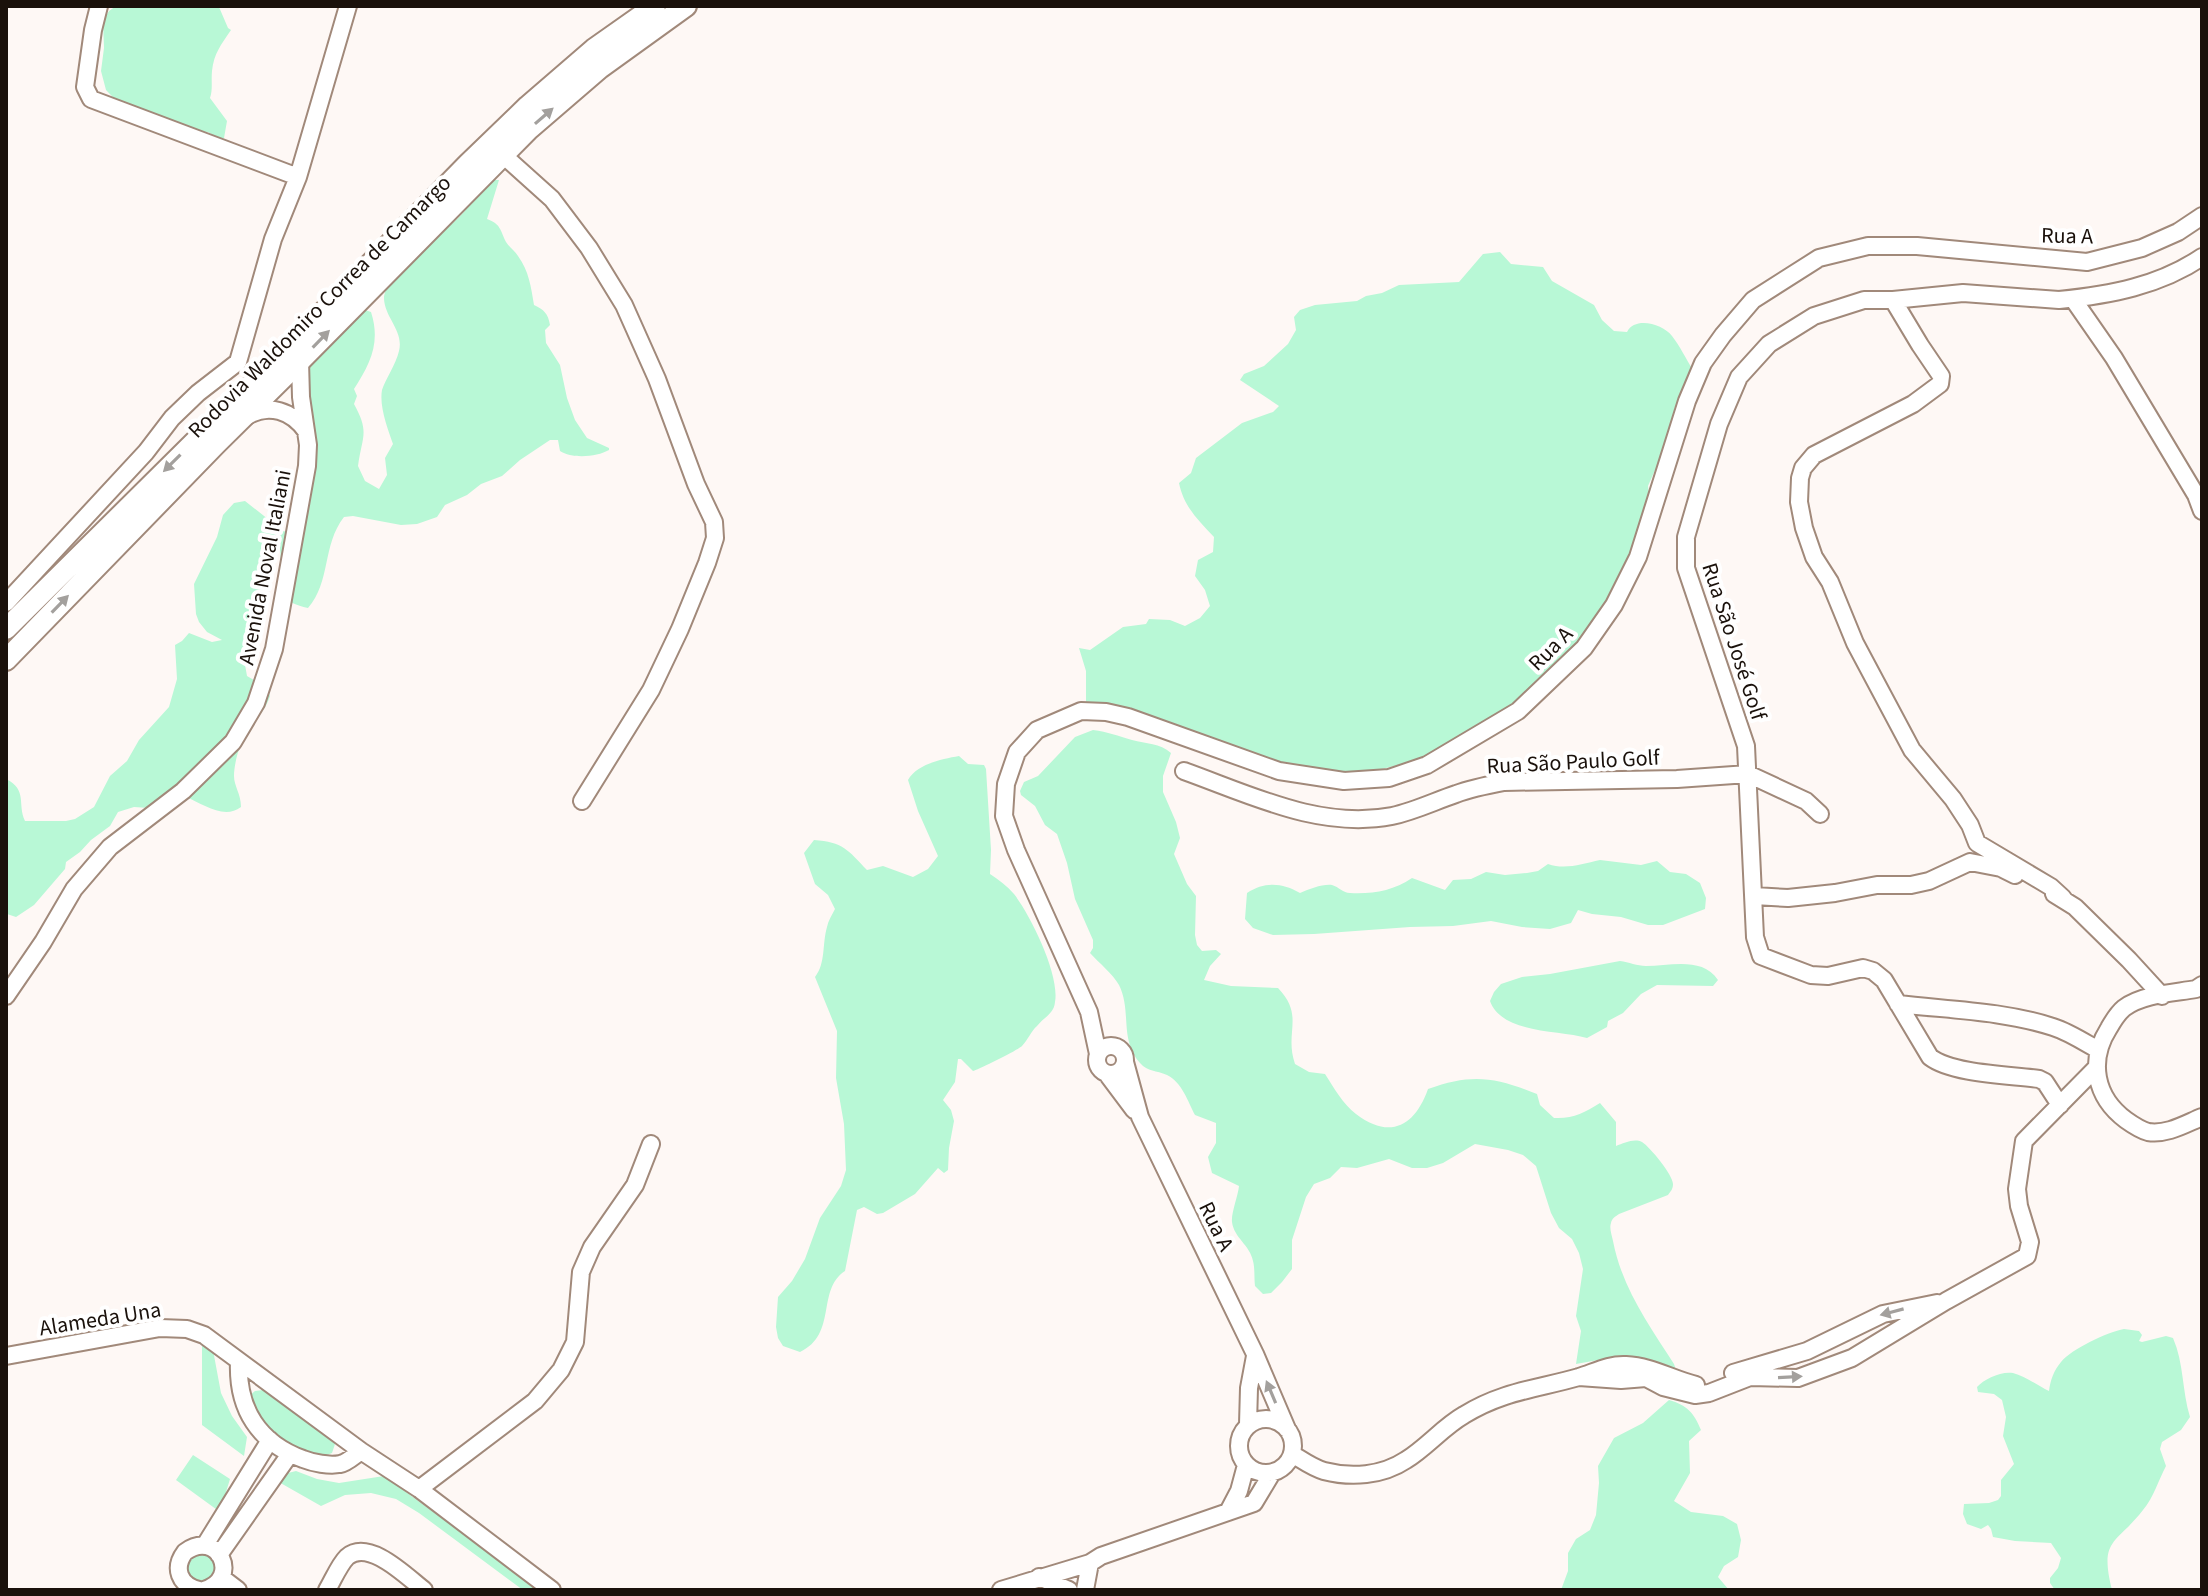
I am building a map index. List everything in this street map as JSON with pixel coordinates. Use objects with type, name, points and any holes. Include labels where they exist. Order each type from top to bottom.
[{"type":"main road","name":"Rodovia Waldomiro Correa de Camargo","points":[[6,629],[528,106],[594,49],[655,6]]},
{"type":"main road","name":"Rodovia Waldomiro Correa de Camargo","points":[[6,660],[528,130],[600,68],[686,6]]},
{"type":"street","points":[[99,6],[85,87],[91,99],[298,177]]},
{"type":"street","points":[[6,603],[146,452],[172,418],[238,362],[273,239],[298,177],[348,6]]},
{"type":"street","points":[[503,155],[552,199],[589,248],[624,305],[714,522],[715,538],[680,629],[651,690],[582,801]]},
{"type":"street","name":"Rua A","points":[[1140,1117],[1099,1068],[1089,1012],[1016,850],[1004,816],[1006,784],[1017,752],[1037,730],[1081,711],[1106,712],[1279,771],[1344,781],[1389,778],[1427,765],[1518,711],[1584,648],[1607,616],[1638,557],[1687,401],[1703,363],[1753,300],[1819,258],[1868,246],[1917,246],[2087,262],[2142,248],[2178,232],[2202,216]]},
{"type":"street","name":"Rua São José Golf","points":[[1897,1001],[1884,980],[1873,971],[1863,968],[1828,976],[1811,975],[1761,956],[1755,937],[1746,746],[1686,568],[1686,537],[1719,424],[1739,377],[1769,344],[1814,316],[1864,300],[1963,293],[2073,299],[2149,283],[2186,268],[2202,257]]},
{"type":"street","points":[[2073,299],[2114,358],[2196,495],[2202,511]]},
{"type":"street","points":[[1893,300],[1941,376],[1940,384],[1913,404],[1814,455],[1803,468],[1799,502],[1814,557],[1830,582],[1855,643],[1916,757],[1953,799],[1970,825],[1977,843],[2051,887],[2129,960],[2162,996]]},
{"type":"street","name":"Avenida Noval Italiani","points":[[6,996],[74,889],[110,847],[183,791],[233,742],[256,703],[274,649],[307,466],[300,361]]},
{"type":"street","points":[[238,362],[257,380]]},
{"type":"street","points":[[240,421],[252,413],[277,409],[290,414],[307,432]]},
{"type":"street","name":"Rua São Paulo Golf","points":[[1184,771],[1299,813],[1356,819],[1392,816],[1470,789],[1504,782],[1677,779],[1748,774],[1806,801],[1820,814]]},
{"type":"street","points":[[1970,862],[1977,843]]},
{"type":"street","points":[[1754,896],[1788,898],[1877,885],[1911,885],[1929,881],[1970,862],[2001,868],[2063,898]]},
{"type":"street","points":[[2202,985],[2196,989],[2134,1002],[2122,1010],[2105,1034],[2095,1069],[2097,1083],[2115,1112],[2146,1131],[2163,1132],[2202,1117]]},
{"type":"street","points":[[1897,1001],[2027,1020],[2057,1028],[2098,1050]]},
{"type":"street","points":[[1897,1001],[1930,1057],[1940,1065],[2039,1079],[2045,1082],[2060,1105]]},
{"type":"street","name":"Rua A","points":[[1089,1012],[1122,1055],[1140,1117],[1255,1354],[1287,1429]]},
{"type":"street","points":[[1098,1054],[1110,1045],[1122,1055],[1124,1067],[1117,1073],[1107,1074]]},
{"type":"street","points":[[1579,1377],[1646,1378],[1663,1387],[1695,1395],[1709,1393],[1750,1377],[1798,1378],[1852,1358],[2027,1256],[2030,1242],[2017,1189],[2024,1141],[2095,1069]]},
{"type":"street","points":[[419,1489],[535,1401],[561,1370],[575,1342],[581,1272],[592,1247],[635,1185],[651,1144]]},
{"type":"street","points":[[1292,1454],[1322,1470],[1355,1476],[1380,1471],[1405,1461],[1462,1416],[1495,1399],[1531,1387],[1623,1365],[1649,1368],[1695,1385],[1706,1383],[1807,1351],[1883,1314],[1946,1301]]},
{"type":"street","name":"Alameda Una","points":[[6,1356],[160,1328],[187,1329],[204,1335],[361,1451],[419,1489],[552,1590]]},
{"type":"street","points":[[1841,1334],[1852,1358]]},
{"type":"street","points":[[1248,1424],[1264,1418],[1281,1423],[1287,1429],[1292,1437],[1292,1454],[1281,1469],[1272,1473],[1254,1471],[1246,1465],[1238,1448],[1239,1439],[1248,1424],[1249,1388],[1255,1354]]},
{"type":"street","points":[[239,1362],[238,1380],[246,1409],[262,1434],[270,1440],[290,1454],[312,1463],[342,1464],[361,1451]]},
{"type":"street","points":[[205,1545],[270,1440]]},
{"type":"street","points":[[219,1555],[290,1454]]},
{"type":"street","points":[[255,1464],[263,1463],[271,1469],[273,1478]]},
{"type":"street","points":[[1228,1512],[1239,1491],[1246,1465]]},
{"type":"street","points":[[1001,1590],[1090,1563],[1101,1556],[1254,1503],[1272,1473]]},
{"type":"street","points":[[234,1498],[251,1510]]},
{"type":"street","points":[[205,1545],[219,1555],[223,1566],[221,1577],[214,1586],[195,1589],[181,1579],[179,1561],[189,1548],[205,1545]]},
{"type":"street","points":[[327,1590],[345,1558],[368,1552],[376,1554],[424,1590]]},
{"type":"street","points":[[1085,1590],[1090,1563]]},
{"type":"street","points":[[221,1577],[238,1590]]},
{"type":"street","points":[[1039,1577],[1069,1590]]},
{"type":"green space","points":[[116,6],[219,7],[231,30],[214,59],[210,98],[227,121],[224,138],[132,117],[106,90],[101,71],[103,21]]},
{"type":"green space","points":[[494,180],[499,180],[487,219],[498,225],[506,242],[522,262],[534,305],[543,310],[548,318],[550,325],[545,330],[546,343],[560,365],[575,420],[587,438],[609,450],[591,456],[571,455],[560,451],[558,440],[550,440],[502,476],[445,505],[437,517],[417,524],[401,525],[344,517],[332,539],[320,587],[308,608],[292,603],[283,595],[279,586],[281,555],[279,545],[272,537],[267,551],[269,567],[259,584],[264,603],[261,623],[244,659],[247,676],[266,687],[270,696],[264,710],[246,733],[237,758],[234,780],[241,807],[234,811],[221,811],[186,797],[149,808],[134,807],[118,812],[110,826],[66,862],[65,869],[34,905],[16,917],[7,914],[6,779],[20,793],[25,821],[66,821],[94,807],[110,776],[127,761],[139,740],[169,707],[177,679],[175,645],[189,633],[212,642],[222,640],[207,632],[199,622],[194,584],[217,537],[223,515],[234,503],[245,501],[288,532],[293,489],[303,453],[307,375],[311,360],[362,309],[371,312],[375,334],[369,362],[354,389],[357,396],[354,404],[363,428],[358,466],[365,481],[379,489],[387,475],[385,458],[393,444],[383,411],[382,390],[398,356],[400,344],[385,306],[385,293],[419,243],[451,224]]},
{"type":"green space","points":[[1500,252],[1511,264],[1543,267],[1552,281],[1594,305],[1602,320],[1614,331],[1627,332],[1642,323],[1662,328],[1675,340],[1693,370],[1674,409],[1667,456],[1655,470],[1648,486],[1650,502],[1634,558],[1606,601],[1590,647],[1579,661],[1557,685],[1529,704],[1421,762],[1362,774],[1313,776],[1086,704],[1086,671],[1079,648],[1090,650],[1123,627],[1146,624],[1149,619],[1170,620],[1185,626],[1200,618],[1210,606],[1205,590],[1195,576],[1198,560],[1213,552],[1214,537],[1188,506],[1179,483],[1191,473],[1196,458],[1242,423],[1273,412],[1279,406],[1240,380],[1244,374],[1264,366],[1288,344],[1296,330],[1294,317],[1300,310],[1315,305],[1357,301],[1399,285],[1459,282],[1483,254]]},
{"type":"green space","points":[[1093,730],[1158,746],[1171,753],[1163,776],[1163,792],[1180,838],[1174,854],[1187,884],[1196,896],[1197,945],[1202,951],[1216,950],[1221,954],[1210,966],[1204,980],[1231,986],[1278,988],[1290,1007],[1295,1064],[1309,1072],[1325,1074],[1356,1114],[1380,1126],[1400,1125],[1416,1112],[1428,1089],[1458,1081],[1483,1079],[1537,1094],[1540,1105],[1554,1118],[1578,1115],[1600,1103],[1616,1122],[1616,1146],[1636,1141],[1650,1149],[1669,1174],[1672,1190],[1668,1195],[1619,1214],[1612,1220],[1610,1230],[1623,1275],[1674,1364],[1674,1376],[1635,1360],[1615,1357],[1576,1364],[1581,1331],[1576,1316],[1583,1269],[1579,1253],[1551,1213],[1536,1166],[1523,1155],[1508,1150],[1475,1144],[1443,1163],[1427,1168],[1412,1168],[1389,1159],[1357,1168],[1341,1167],[1330,1178],[1314,1184],[1306,1197],[1292,1240],[1292,1269],[1271,1293],[1263,1294],[1255,1286],[1251,1255],[1232,1222],[1239,1186],[1212,1173],[1208,1157],[1216,1143],[1216,1123],[1195,1115],[1177,1082],[1146,1068],[1134,1054],[1128,1035],[1123,995],[1113,977],[1090,953],[1093,940],[1075,899],[1057,834],[1045,825],[1035,806],[1021,795],[1024,782],[1038,776],[1075,737]]},
{"type":"green space","points":[[959,756],[968,764],[984,765],[986,769],[990,874],[1014,894],[1036,931],[1053,977],[1054,1006],[1022,1046],[990,1064],[973,1071],[958,1059],[955,1082],[943,1100],[951,1110],[954,1121],[948,1170],[944,1173],[938,1168],[915,1194],[883,1213],[877,1214],[864,1207],[857,1210],[845,1271],[831,1289],[819,1334],[812,1344],[800,1352],[783,1346],[778,1338],[778,1297],[805,1259],[820,1218],[841,1186],[846,1170],[844,1124],[836,1078],[837,1031],[815,977],[835,909],[828,895],[815,884],[804,853],[814,840],[824,841],[844,848],[867,870],[883,866],[913,877],[928,869],[938,856],[908,780],[924,766]]},
{"type":"green space","points":[[1600,860],[1641,865],[1657,861],[1670,872],[1686,874],[1700,883],[1706,898],[1705,909],[1663,925],[1648,925],[1578,910],[1571,923],[1550,929],[1491,921],[1453,926],[1273,935],[1253,928],[1245,919],[1247,893],[1267,885],[1281,885],[1300,893],[1328,885],[1348,893],[1367,893],[1390,889],[1412,878],[1445,890],[1453,880],[1471,879],[1486,872],[1505,875],[1527,873],[1538,871],[1548,864],[1580,865]]},
{"type":"green space","points":[[1620,961],[1643,966],[1695,965],[1718,980],[1713,986],[1657,985],[1641,994],[1623,1013],[1608,1021],[1607,1027],[1587,1038],[1519,1025],[1496,1012],[1490,1001],[1501,984],[1522,977]]},
{"type":"green space","points":[[2124,1329],[2139,1331],[2142,1335],[2139,1341],[2142,1342],[2166,1336],[2173,1338],[2190,1417],[2181,1430],[2162,1442],[2160,1449],[2166,1466],[2153,1494],[2143,1510],[2112,1544],[2108,1573],[2112,1590],[2055,1590],[2050,1578],[2061,1558],[2051,1543],[1993,1537],[1988,1525],[1981,1529],[1967,1524],[1963,1514],[1964,1504],[1998,1500],[2001,1480],[2014,1464],[2003,1436],[2006,1417],[2002,1400],[1994,1394],[1978,1392],[1977,1387],[1993,1376],[2013,1373],[2049,1391],[2054,1372],[2066,1357],[2090,1342]]},
{"type":"green space","points":[[202,1342],[213,1350],[221,1393],[247,1437],[244,1456],[202,1425]]},
{"type":"green space","points":[[263,1390],[334,1439],[332,1453],[319,1458],[278,1439],[257,1420],[249,1396]]},
{"type":"green space","points":[[1669,1400],[1689,1410],[1701,1430],[1689,1441],[1690,1473],[1674,1501],[1691,1512],[1723,1516],[1737,1524],[1741,1540],[1738,1557],[1724,1566],[1718,1577],[1729,1590],[1561,1590],[1568,1571],[1568,1553],[1576,1539],[1590,1530],[1596,1515],[1598,1466],[1614,1438],[1643,1423]]},
{"type":"green space","points":[[193,1455],[230,1479],[220,1512],[176,1480]]},
{"type":"green space","points":[[296,1471],[339,1483],[384,1476],[540,1590],[523,1590],[396,1499],[371,1493],[345,1495],[321,1506],[277,1481],[284,1474]]},
{"type":"green space","points":[[208,1553],[216,1562],[216,1575],[202,1584],[187,1576],[185,1562],[189,1556]]}]
